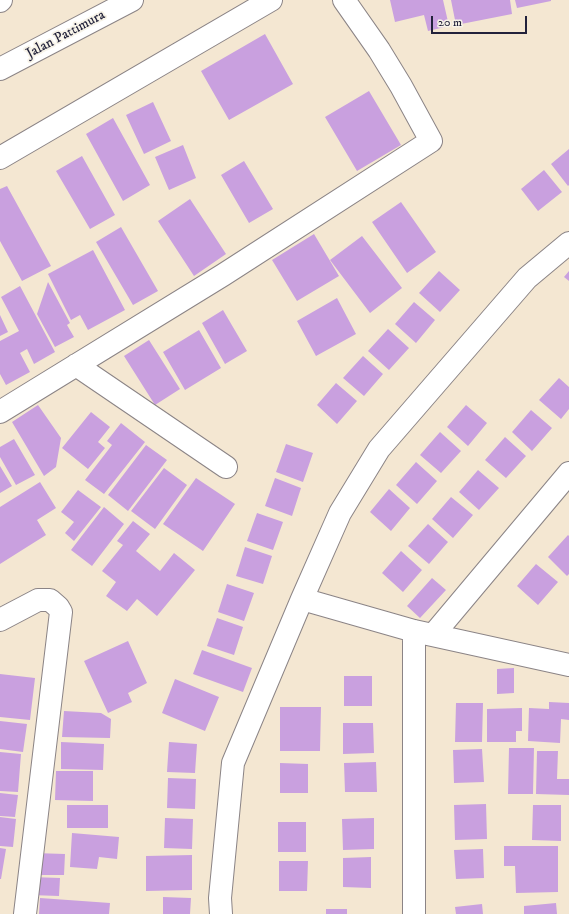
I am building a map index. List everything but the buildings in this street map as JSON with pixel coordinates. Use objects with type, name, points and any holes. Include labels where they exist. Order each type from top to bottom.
[{"type":"street","name":"Jalan Pattimura","points":[[0,69],[132,0]]},
{"type":"street","points":[[0,158],[271,0]]},
{"type":"street","points":[[0,412],[223,275],[431,141],[402,86],[344,0]]},
{"type":"street","points":[[221,914],[220,898],[233,763],[340,513],[379,448],[527,278],[569,243]]},
{"type":"street","points":[[76,365],[226,467]]},
{"type":"street","points":[[414,914],[423,633],[569,473]]},
{"type":"street","points":[[302,599],[423,633],[569,665]]},
{"type":"street","points":[[0,620],[38,600],[50,600],[61,612],[26,914]]}]
